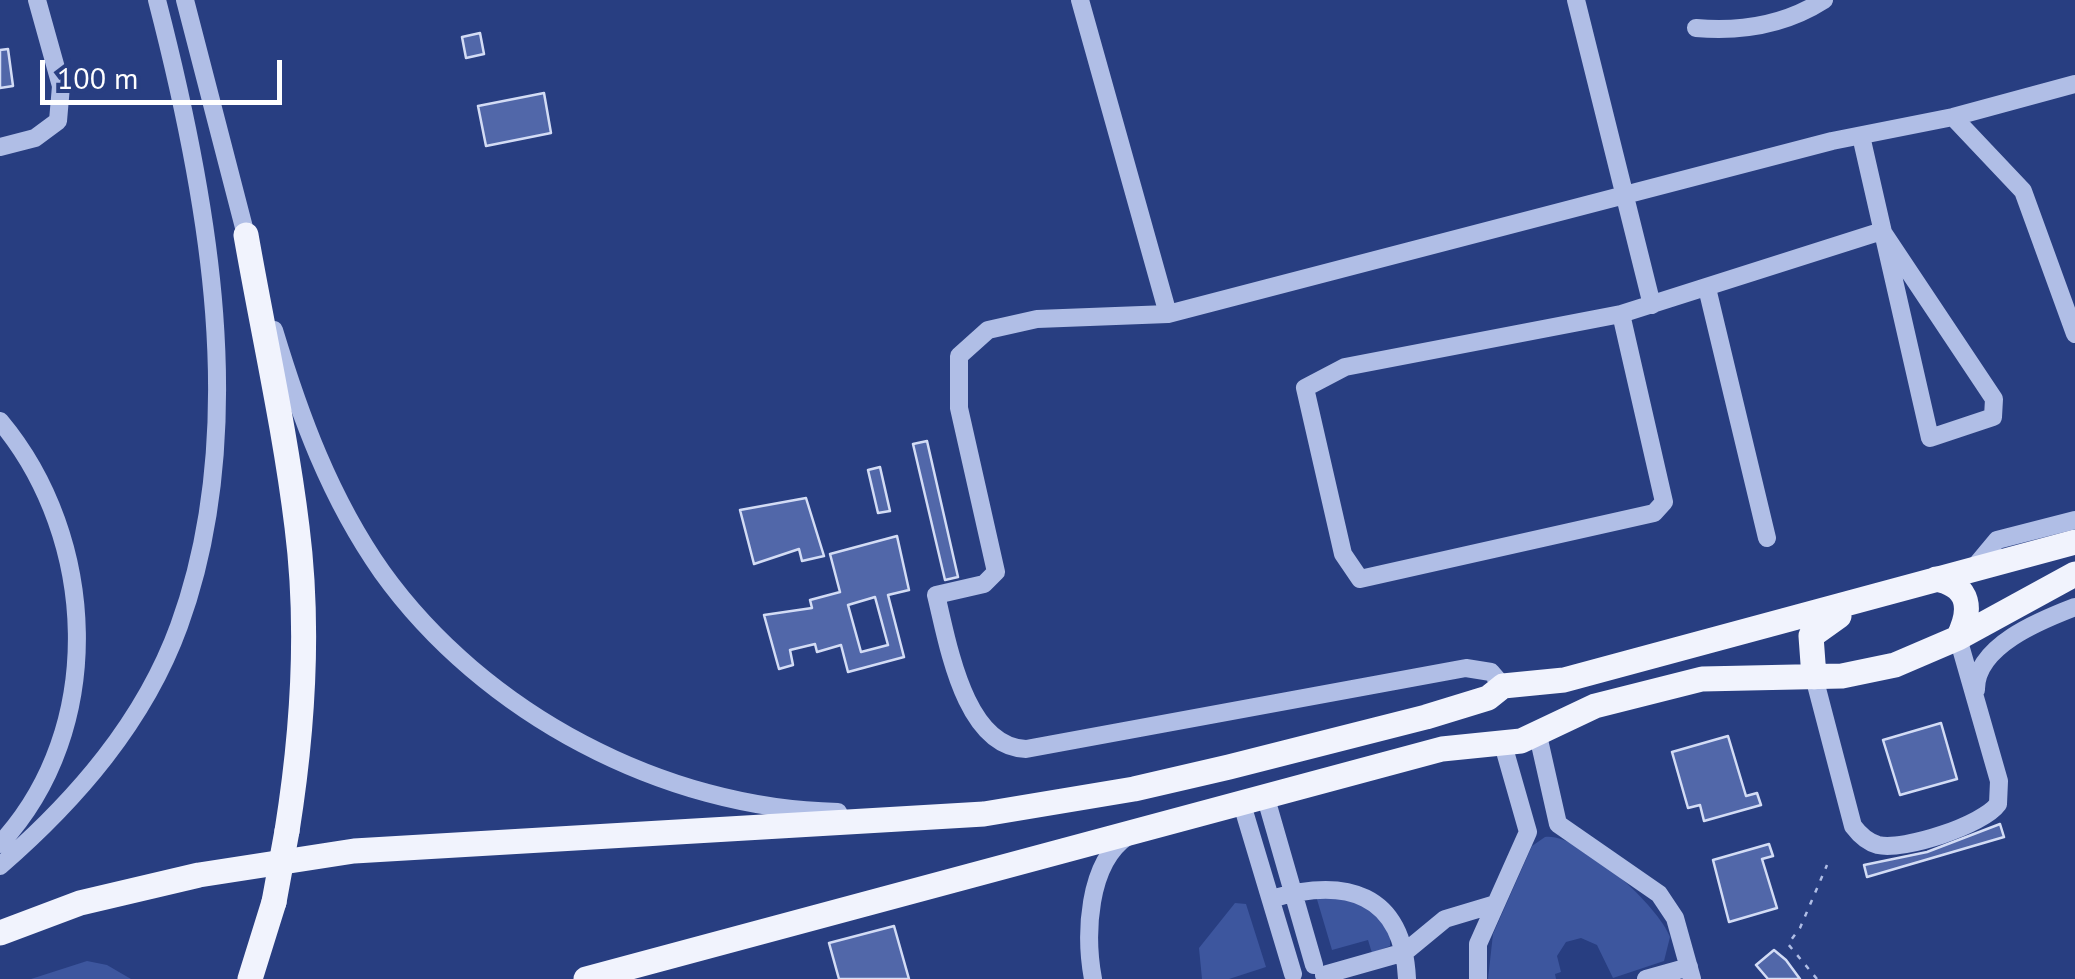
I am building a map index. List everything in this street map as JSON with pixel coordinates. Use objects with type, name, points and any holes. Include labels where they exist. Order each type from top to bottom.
[{"type":"main road","points":[[246,234],[297,528],[304,639],[300,752],[274,902],[250,979]]},
{"type":"main road","points":[[0,933],[80,903],[199,875],[354,851],[984,814],[1210,772],[1504,690],[1564,680],[1860,603],[2075,542]]},
{"type":"main road","points":[[586,979],[1442,748],[1522,741],[1595,706],[1702,678],[1761,674],[1814,677],[1895,665],[1958,638],[2075,574]]},
{"type":"main road","points":[[1936,580],[1949,582],[1964,594],[1968,612],[1958,638]]},
{"type":"main road","points":[[1814,677],[1810,636],[1860,603]]},
{"type":"main road","points":[[1504,690],[1541,704],[1536,731]]},
{"type":"main road","points":[[1502,740],[1484,718],[1504,690]]},
{"type":"street","points":[[0,147],[35,138],[58,122],[61,86],[37,0]]},
{"type":"street","points":[[0,866],[78,792],[138,710],[178,629],[204,542],[215,410],[210,278],[176,72],[157,0]]},
{"type":"street","points":[[185,0],[246,234],[296,405],[320,464],[383,573],[471,667],[592,750],[682,784],[813,812],[984,814]]},
{"type":"street","points":[[1080,0],[1168,314]]},
{"type":"street","points":[[1576,0],[1652,304]]},
{"type":"street","points":[[1696,28],[1728,31],[1794,19],[1824,0]]},
{"type":"street","points":[[1504,690],[1491,672],[1466,668],[1026,749],[1003,744],[990,734],[965,697],[936,596],[984,584],[996,572],[959,408],[959,356],[988,330],[1037,319],[1168,314],[2075,84]]},
{"type":"street","points":[[1952,117],[2023,191],[2075,334]]},
{"type":"street","points":[[1861,136],[1882,231],[1930,438],[1992,416],[1994,400],[1882,231]]},
{"type":"street","points":[[1621,314],[1664,502],[1654,513],[1360,580],[1343,554],[1304,388],[1345,367],[1621,314],[1882,231]]},
{"type":"street","points":[[1707,288],[1767,538]]},
{"type":"street","points":[[0,421],[43,483],[63,538],[76,596],[78,656],[67,719],[47,776],[0,844]]},
{"type":"street","points":[[1972,570],[1997,540],[2075,520]]},
{"type":"street","points":[[1976,700],[1977,674],[2018,632],[2075,607]]},
{"type":"street","points":[[1814,677],[1853,826],[1878,845],[1893,846],[1978,823],[1990,816],[1998,804],[1998,781],[1958,638]]},
{"type":"street","points":[[1536,731],[1558,824],[1659,894],[1675,918],[1691,973],[1646,979]]},
{"type":"street","points":[[1478,979],[1478,944],[1528,832],[1502,740]]},
{"type":"street","points":[[1253,798],[1294,892],[1320,973]]},
{"type":"street","points":[[1253,798],[1271,899],[1292,977]]},
{"type":"street","points":[[1528,832],[1558,824]]},
{"type":"street","points":[[1093,979],[1089,931],[1100,879],[1122,840],[1142,827]]},
{"type":"street","points":[[1271,899],[1335,887],[1366,898],[1392,922],[1405,952],[1408,979]]},
{"type":"street","points":[[1292,977],[1303,964],[1320,973],[1405,952],[1445,918],[1496,904]]},
{"type":"path","points":[[1817,979],[1788,944],[1800,928],[1826,864]]},
{"type":"shaded area","points":[[1545,837],[1577,846],[1634,890],[1670,937],[1664,961],[1613,978],[1597,945],[1581,938],[1566,942],[1557,956],[1561,972],[1555,974],[1556,979],[1488,979],[1493,934],[1532,846]]},
{"type":"shaded area","points":[[1316,896],[1353,902],[1376,914],[1389,934],[1390,946],[1372,953],[1368,940],[1332,950]]},
{"type":"shaded area","points":[[1235,903],[1246,904],[1266,967],[1229,979],[1202,979],[1199,948]]},
{"type":"shaded area","points":[[87,961],[107,965],[131,979],[31,979]]},
{"type":"building","points":[[480,33],[484,54],[466,58],[462,37]]},
{"type":"building","points":[[8,49],[13,86],[0,88],[0,50]]},
{"type":"building","points":[[544,93],[551,133],[486,146],[478,106]]},
{"type":"building","points":[[927,441],[958,577],[945,580],[913,444]]},
{"type":"building","points":[[880,467],[890,511],[878,513],[868,470]]},
{"type":"building","points":[[806,498],[824,556],[802,561],[799,549],[754,564],[740,510]]},
{"type":"building","points":[[897,536],[909,590],[888,595],[904,657],[848,672],[841,645],[817,652],[815,644],[790,650],[793,665],[779,669],[764,615],[812,608],[810,600],[840,592],[830,554]],"holes":[[[875,597],[888,645],[861,652],[848,605]]]},
{"type":"building","points":[[1941,723],[1957,779],[1900,795],[1883,740]]},
{"type":"building","points":[[1728,736],[1746,796],[1757,793],[1761,805],[1704,821],[1700,805],[1688,808],[1672,752]]},
{"type":"building","points":[[2000,824],[2004,837],[1867,877],[1864,865],[1927,852]]},
{"type":"building","points":[[1769,844],[1773,856],[1762,859],[1777,908],[1729,922],[1713,860]]},
{"type":"building","points":[[894,926],[909,979],[839,979],[829,943]]},
{"type":"building","points":[[1774,950],[1800,979],[1768,979],[1756,965]]}]
